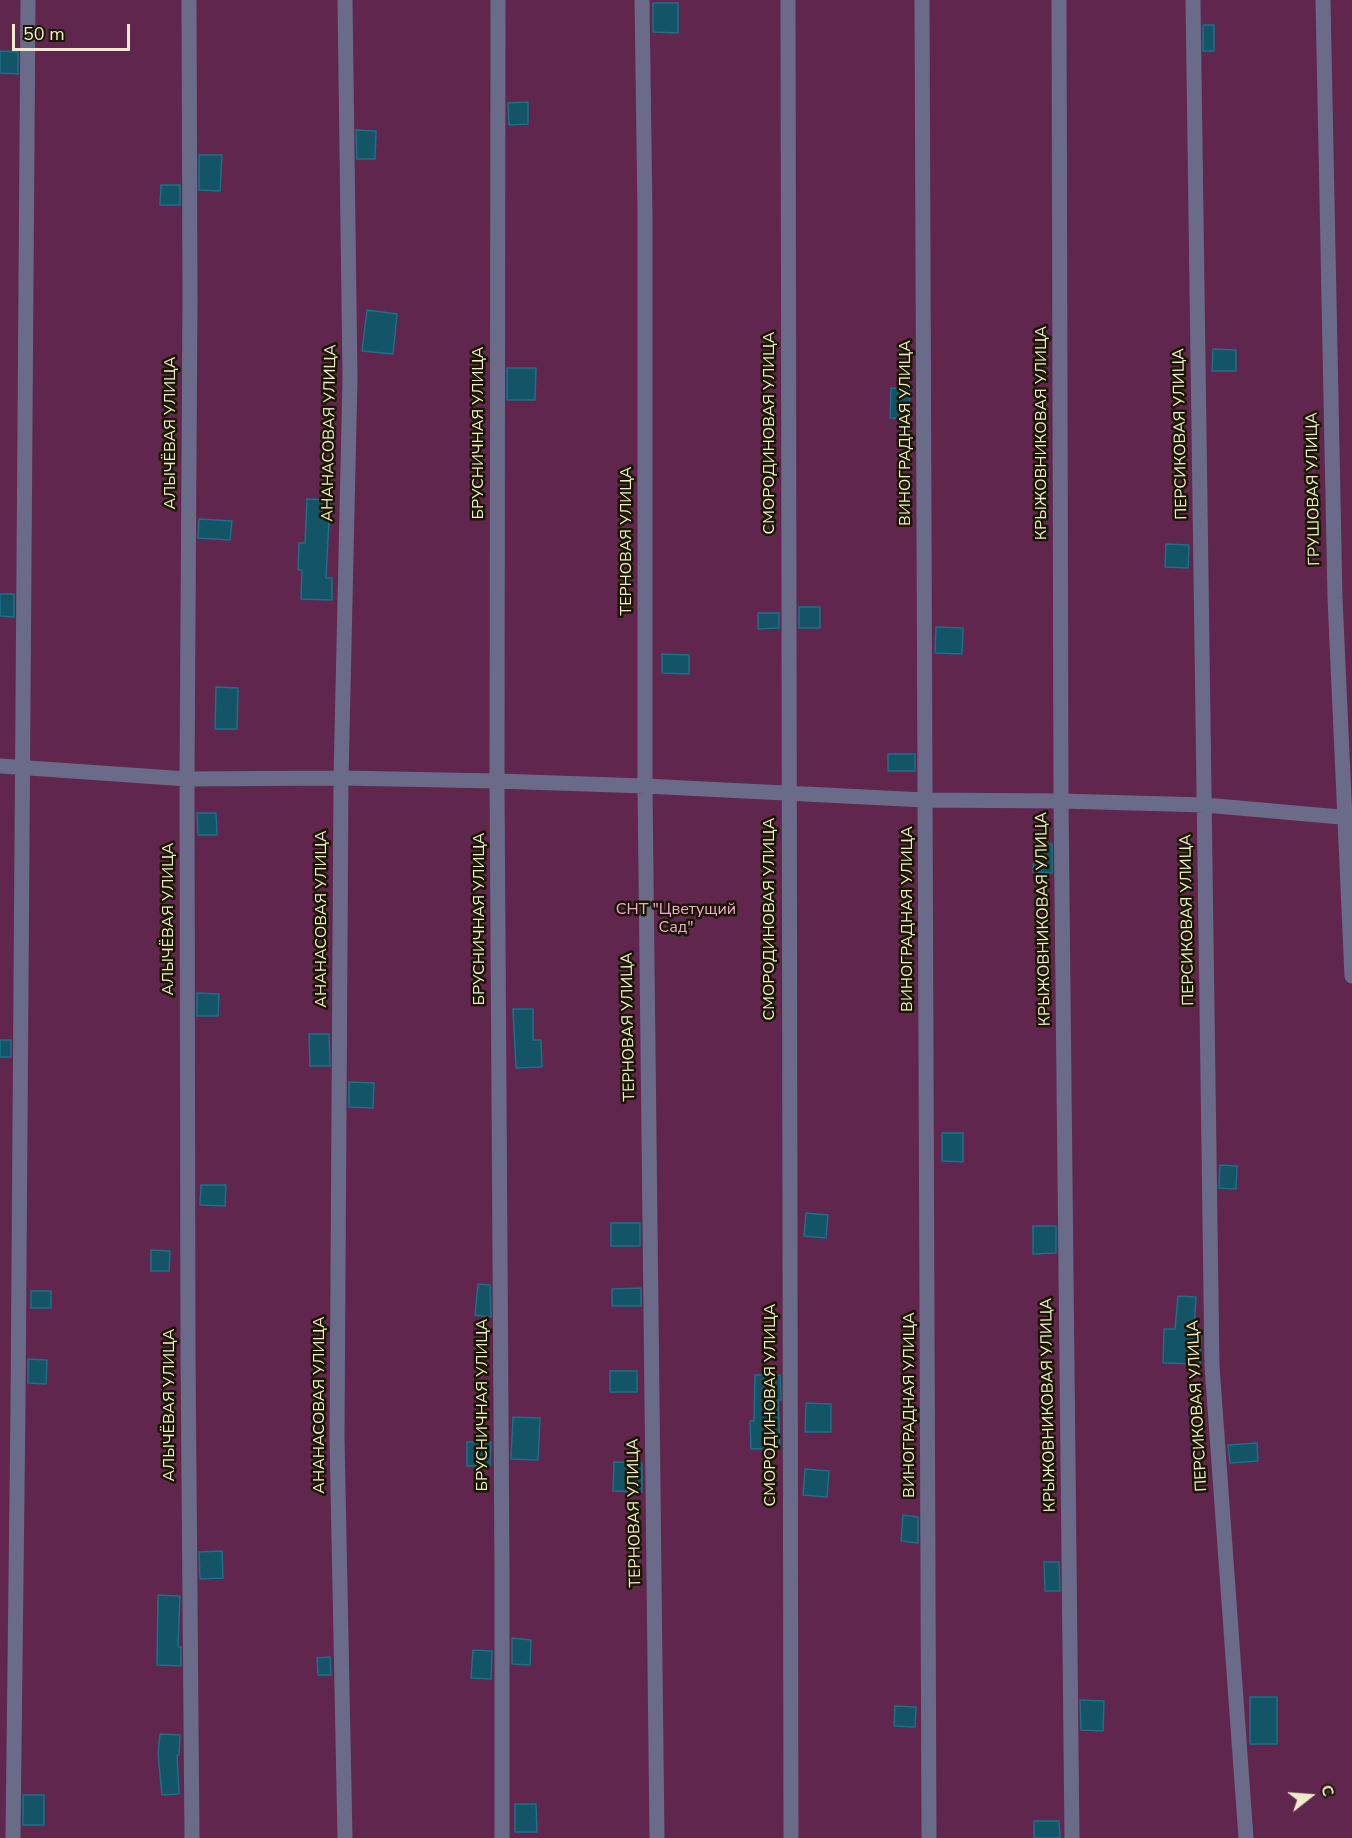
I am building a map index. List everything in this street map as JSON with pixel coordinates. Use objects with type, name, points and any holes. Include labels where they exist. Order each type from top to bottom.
[{"type":"street","points":[[13,1838],[28,0]]},
{"type":"street","name":"АЛЫЧЁВАЯ УЛИЦА","points":[[189,0],[187,779],[192,1838]]},
{"type":"street","name":"АНАНАСОВАЯ УЛИЦА","points":[[345,0],[350,378],[341,778],[337,1438],[345,1838]]},
{"type":"street","name":"БРУСНИЧНАЯ УЛИЦА","points":[[498,0],[497,782],[502,1838]]},
{"type":"street","name":"ТЕРНОВАЯ УЛИЦА","points":[[642,0],[645,213],[645,786],[657,1838]]},
{"type":"street","name":"СМОРОДИНОВАЯ УЛИЦА","points":[[788,0],[791,1838]]},
{"type":"street","name":"ВИНОГРАДНАЯ УЛИЦА","points":[[922,0],[929,1838]]},
{"type":"street","name":"КРЫЖОВНИКОВАЯ УЛИЦА","points":[[1059,0],[1061,801],[1072,1838]]},
{"type":"street","name":"ПЕРСИКОВАЯ УЛИЦА","points":[[1193,0],[1212,1366],[1246,1838]]},
{"type":"street","name":"ГРУШОВАЯ УЛИЦА","points":[[1323,0],[1334,586],[1348,818],[1352,976]]},
{"type":"street","points":[[0,766],[187,779],[341,778],[645,786],[925,800],[1205,805],[1348,818]]},
{"type":"green space","name":"СНТ \"Цветущий Сад\"","points":[[0,0],[1352,0],[1352,1838],[0,1838]]},
{"type":"building","points":[[653,3],[678,3],[678,33],[653,32]]},
{"type":"building","points":[[1203,25],[1214,25],[1214,51],[1203,51]]},
{"type":"building","points":[[0,51],[18,52],[18,74],[0,73]]},
{"type":"building","points":[[528,102],[528,124],[509,125],[508,103]]},
{"type":"building","points":[[356,130],[376,131],[375,159],[357,159]]},
{"type":"building","points":[[199,155],[222,155],[220,191],[199,190]]},
{"type":"building","points":[[161,185],[180,185],[180,205],[160,205]]},
{"type":"building","points":[[367,310],[397,314],[393,354],[362,351]]},
{"type":"building","points":[[1213,349],[1236,350],[1236,371],[1212,371]]},
{"type":"building","points":[[507,368],[536,368],[535,400],[507,400]]},
{"type":"building","points":[[891,388],[910,389],[909,419],[890,418]]},
{"type":"building","points":[[307,499],[330,500],[326,578],[332,578],[332,600],[301,599],[302,570],[298,570],[299,543],[305,543]]},
{"type":"building","points":[[199,519],[232,521],[230,540],[198,538]]},
{"type":"building","points":[[1166,544],[1189,545],[1188,568],[1165,567]]},
{"type":"building","points":[[0,594],[14,594],[14,617],[0,616]]},
{"type":"building","points":[[799,607],[820,607],[820,628],[799,628]]},
{"type":"building","points":[[758,613],[779,613],[779,628],[758,629]]},
{"type":"building","points":[[936,627],[963,628],[962,654],[935,653]]},
{"type":"building","points":[[662,654],[689,655],[689,674],[662,673]]},
{"type":"building","points":[[216,687],[238,688],[237,729],[215,729]]},
{"type":"building","points":[[888,754],[915,754],[915,771],[888,771]]},
{"type":"building","points":[[197,813],[216,813],[217,835],[198,835]]},
{"type":"building","points":[[1035,843],[1052,844],[1052,873],[1033,872]]},
{"type":"building","points":[[197,993],[219,994],[218,1016],[197,1016]]},
{"type":"building","points":[[513,1009],[533,1009],[533,1040],[541,1040],[542,1067],[516,1068]]},
{"type":"building","points":[[309,1034],[329,1034],[330,1066],[310,1066]]},
{"type":"building","points":[[0,1040],[11,1040],[11,1057],[0,1057]]},
{"type":"building","points":[[349,1082],[374,1083],[373,1108],[349,1107]]},
{"type":"building","points":[[942,1133],[963,1133],[963,1162],[942,1161]]},
{"type":"building","points":[[1220,1165],[1237,1166],[1236,1189],[1219,1188]]},
{"type":"building","points":[[201,1185],[226,1185],[225,1206],[200,1205]]},
{"type":"building","points":[[806,1213],[828,1215],[826,1238],[804,1236]]},
{"type":"building","points":[[611,1223],[640,1223],[640,1246],[611,1246]]},
{"type":"building","points":[[1033,1226],[1056,1226],[1056,1253],[1033,1254]]},
{"type":"building","points":[[151,1250],[170,1251],[169,1271],[151,1271]]},
{"type":"building","points":[[478,1284],[490,1285],[491,1317],[475,1315]]},
{"type":"building","points":[[641,1288],[641,1306],[612,1306],[612,1289]]},
{"type":"building","points":[[31,1291],[51,1291],[51,1308],[31,1308]]},
{"type":"building","points":[[1178,1296],[1196,1297],[1194,1330],[1201,1330],[1200,1364],[1163,1363],[1164,1329],[1175,1329]]},
{"type":"building","points":[[28,1359],[47,1360],[46,1384],[28,1383]]},
{"type":"building","points":[[610,1371],[637,1371],[637,1392],[610,1392]]},
{"type":"building","points":[[755,1375],[780,1375],[781,1400],[778,1400],[780,1448],[751,1449],[750,1421],[754,1421]]},
{"type":"building","points":[[806,1403],[831,1404],[831,1432],[805,1432]]},
{"type":"building","points":[[513,1417],[540,1418],[538,1460],[511,1459]]},
{"type":"building","points":[[467,1442],[491,1442],[490,1466],[467,1466]]},
{"type":"building","points":[[1257,1443],[1258,1461],[1230,1463],[1228,1445]]},
{"type":"building","points":[[614,1462],[642,1463],[642,1492],[613,1491]]},
{"type":"building","points":[[805,1469],[829,1471],[827,1497],[803,1495]]},
{"type":"building","points":[[903,1515],[918,1517],[918,1543],[901,1541]]},
{"type":"building","points":[[222,1551],[223,1578],[200,1579],[199,1552]]},
{"type":"building","points":[[1044,1562],[1059,1562],[1060,1591],[1045,1591]]},
{"type":"building","points":[[158,1595],[180,1596],[178,1647],[181,1647],[181,1666],[157,1665]]},
{"type":"building","points":[[512,1638],[531,1640],[530,1665],[512,1664]]},
{"type":"building","points":[[473,1650],[492,1651],[491,1679],[471,1678]]},
{"type":"building","points":[[330,1657],[331,1675],[318,1675],[317,1658]]},
{"type":"building","points":[[1250,1697],[1277,1697],[1277,1744],[1250,1744]]},
{"type":"building","points":[[1080,1700],[1104,1701],[1103,1731],[1081,1730]]},
{"type":"building","points":[[895,1706],[916,1707],[915,1727],[894,1726]]},
{"type":"building","points":[[160,1734],[180,1735],[179,1755],[177,1755],[179,1794],[162,1795],[158,1753]]},
{"type":"building","points":[[23,1795],[44,1795],[44,1825],[23,1825]]},
{"type":"building","points":[[515,1804],[536,1804],[537,1832],[515,1832]]},
{"type":"building","points":[[1034,1821],[1059,1821],[1060,1838],[1034,1838]]}]
